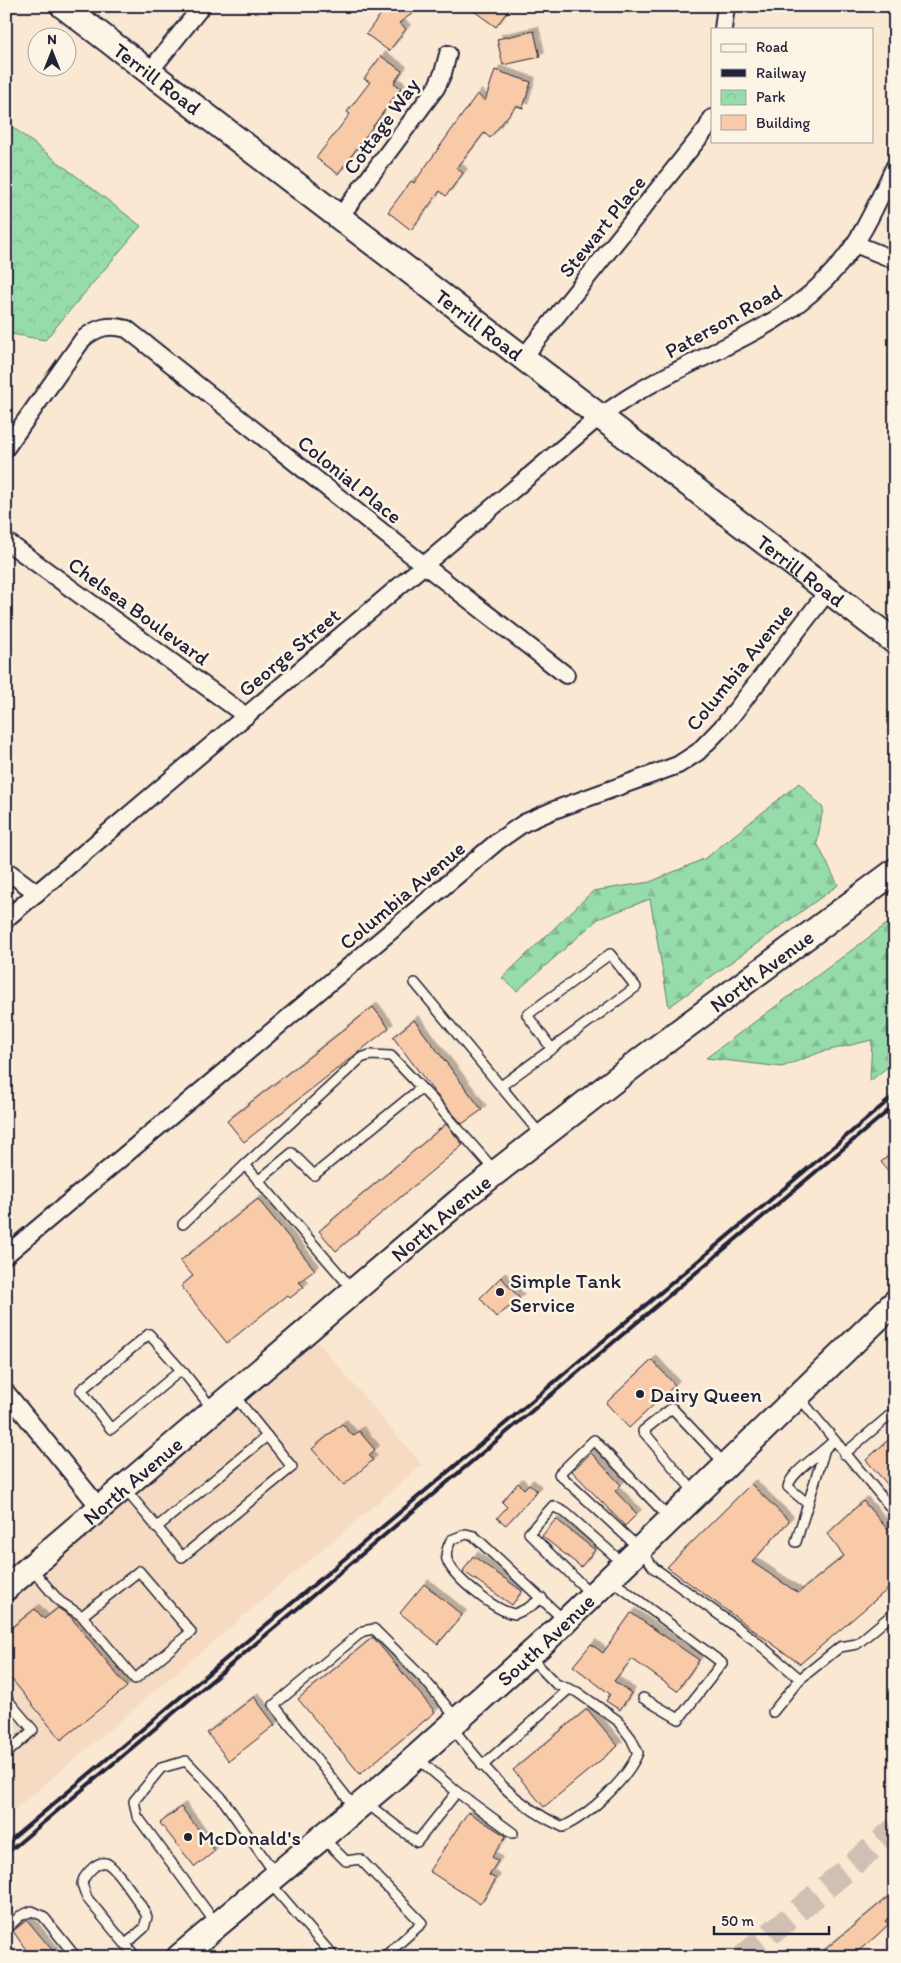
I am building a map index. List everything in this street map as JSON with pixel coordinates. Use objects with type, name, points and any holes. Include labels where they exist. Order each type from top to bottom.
[{"type":"street","name":"Terrill Road","points":[[63,6],[522,359],[895,642]]},
{"type":"street","points":[[150,72],[202,6]]},
{"type":"street","points":[[724,28],[726,6]]},
{"type":"street","name":"Cottage Way","points":[[339,218],[436,88],[444,73],[448,54]]},
{"type":"street","name":"Stewart Place","points":[[522,359],[707,128],[711,120]]},
{"type":"street","name":"Paterson Road","points":[[599,417],[640,390],[776,321],[820,285],[855,244],[895,166]]},
{"type":"street","points":[[855,244],[895,260]]},
{"type":"street","name":"Colonial Place","points":[[6,448],[83,339],[92,331],[103,327],[116,326],[127,329],[424,566],[566,675]]},
{"type":"street","name":"George Street","points":[[6,919],[599,417]]},
{"type":"street","name":"Chelsea Boulevard","points":[[6,541],[246,716]]},
{"type":"street","name":"Columbia Avenue","points":[[6,1256],[498,842],[532,820],[678,765],[698,752],[726,723],[828,591]]},
{"type":"street","points":[[6,870],[37,893]]},
{"type":"street","name":"North Avenue","points":[[6,1588],[495,1172],[541,1135],[895,871]]},
{"type":"street","name":"South Avenue","points":[[179,1957],[416,1757],[529,1656],[895,1302]]},
{"type":"street","points":[[6,1392],[100,1508]]},
{"type":"lane","points":[[501,1086],[552,1049],[636,987],[610,954],[526,1015],[552,1049]]},
{"type":"lane","points":[[415,983],[541,1135]]},
{"type":"lane","points":[[183,1224],[361,1058],[370,1055],[391,1056],[495,1172]]},
{"type":"lane","points":[[258,1180],[292,1152],[314,1175],[421,1088]]},
{"type":"lane","points":[[245,1165],[354,1291]]},
{"type":"lane","points":[[181,1370],[111,1429],[81,1390],[149,1334],[181,1370],[214,1411]]},
{"type":"lane","points":[[124,1488],[182,1557],[276,1481],[292,1467],[233,1394]]},
{"type":"lane","points":[[798,1396],[844,1454],[895,1513]]},
{"type":"lane","points":[[696,1494],[643,1431],[672,1408],[726,1465]]},
{"type":"lane","points":[[844,1454],[895,1411]]},
{"type":"lane","points":[[156,1528],[267,1436]]},
{"type":"lane","points":[[670,1520],[594,1440],[559,1474],[625,1564],[654,1568],[754,1639],[800,1679]]},
{"type":"lane","points":[[808,1504],[788,1487],[789,1481],[803,1466],[824,1452],[834,1440]]},
{"type":"lane","points":[[796,1542],[824,1452]]},
{"type":"lane","points":[[592,1595],[530,1533],[554,1506],[566,1513],[625,1564],[722,1663],[678,1719],[643,1698]]},
{"type":"lane","points":[[542,1598],[515,1614],[499,1610],[465,1582],[448,1562],[446,1551],[451,1540],[466,1534],[474,1536],[542,1598],[566,1622]]},
{"type":"lane","points":[[30,1568],[59,1601],[82,1616],[135,1679],[191,1632],[139,1571],[82,1616]]},
{"type":"lane","points":[[773,1712],[800,1679],[840,1647],[857,1644],[895,1612]]},
{"type":"lane","points":[[457,1792],[417,1842],[360,1805],[274,1704],[363,1631],[374,1629],[424,1679],[482,1766],[508,1793],[546,1820],[563,1827],[579,1819],[632,1767],[638,1753],[617,1720],[577,1692],[556,1684],[529,1656]]},
{"type":"lane","points":[[482,1766],[569,1689]]},
{"type":"lane","points":[[6,1698],[33,1730],[6,1754]]},
{"type":"lane","points":[[416,1757],[457,1792],[513,1833]]},
{"type":"lane","points":[[217,1925],[137,1816],[134,1801],[161,1768],[186,1761],[221,1797],[272,1878],[334,1957]]},
{"type":"lane","points":[[322,1837],[346,1861],[360,1858],[422,1923],[384,1957]]},
{"type":"lane","points":[[126,1944],[144,1928],[147,1917],[116,1872],[107,1863],[96,1865],[84,1878],[83,1890],[87,1898],[136,1957]]},
{"type":"lane","points":[[6,1929],[20,1916],[32,1911],[43,1916],[76,1957]]},
{"type":"lane","points":[[6,1950],[12,1957]]},
{"type":"shaded area","points":[[316,1340],[422,1465],[6,1817],[6,1598]]},
{"type":"green space","points":[[6,122],[141,226],[45,340],[6,333]]},
{"type":"green space","points":[[799,783],[823,808],[817,843],[838,885],[669,1007],[650,899],[598,919],[517,991],[502,978],[593,891],[650,882],[706,858]]},
{"type":"green space","points":[[895,918],[895,1061],[870,1081],[872,1040],[821,1052],[782,1067],[706,1058]]},
{"type":"building","points":[[387,6],[423,6],[399,23],[406,29],[389,51],[366,34]]},
{"type":"building","points":[[467,6],[511,6],[496,27]]},
{"type":"building","points":[[534,31],[540,57],[503,65],[497,39]]},
{"type":"building","points":[[381,56],[402,71],[394,83],[401,88],[338,174],[316,158],[350,114],[347,112],[370,82],[364,79]]},
{"type":"building","points":[[495,70],[531,82],[523,108],[516,106],[490,138],[484,133],[457,168],[463,173],[446,196],[440,191],[411,230],[388,212],[411,181],[414,183],[477,94],[485,101]]},
{"type":"building","points":[[373,1007],[389,1028],[244,1142],[227,1121]]},
{"type":"building","points":[[414,1020],[482,1110],[462,1124],[435,1093],[393,1037]]},
{"type":"building","points":[[446,1124],[463,1145],[336,1251],[319,1231]]},
{"type":"building","points":[[895,1151],[895,1179],[881,1162]]},
{"type":"building","points":[[258,1199],[315,1270],[299,1282],[304,1287],[290,1298],[287,1295],[227,1343],[181,1286],[193,1276],[180,1261]]},
{"type":"building","name":"Simple Tank Service","points":[[501,1277],[520,1299],[496,1317],[480,1298]]},
{"type":"building","name":"Dairy Queen","points":[[652,1360],[675,1385],[629,1428],[606,1403]]},
{"type":"building","points":[[342,1424],[353,1436],[359,1431],[375,1450],[369,1455],[373,1460],[344,1485],[312,1449]]},
{"type":"building","points":[[895,1434],[895,1493],[866,1460]]},
{"type":"building","points":[[591,1453],[621,1485],[615,1491],[637,1514],[625,1526],[572,1471]]},
{"type":"building","points":[[518,1483],[524,1489],[529,1484],[537,1491],[506,1525],[497,1518],[507,1507],[502,1502]]},
{"type":"building","points":[[751,1484],[789,1521],[752,1562],[798,1593],[844,1556],[827,1534],[863,1501],[895,1538],[895,1583],[800,1664],[667,1567]]},
{"type":"building","points":[[556,1519],[595,1550],[581,1567],[542,1536]]},
{"type":"building","points":[[473,1556],[522,1591],[512,1605],[463,1571]]},
{"type":"building","points":[[424,1584],[462,1615],[438,1644],[400,1613]]},
{"type":"building","points":[[58,1608],[70,1616],[127,1687],[61,1740],[6,1672],[6,1651],[12,1646],[6,1639],[6,1632],[35,1609],[44,1619]]},
{"type":"building","points":[[631,1613],[699,1660],[677,1691],[632,1659],[614,1681],[631,1693],[620,1710],[606,1701],[610,1694],[573,1666],[591,1644],[603,1653]]},
{"type":"building","points":[[373,1637],[435,1712],[360,1774],[298,1699]]},
{"type":"building","points":[[254,1697],[275,1725],[229,1761],[207,1733]]},
{"type":"building","points":[[587,1709],[618,1746],[544,1807],[513,1770]]},
{"type":"building","name":"McDonald's","points":[[181,1807],[215,1851],[195,1867],[160,1823]]},
{"type":"building","points":[[468,1812],[506,1836],[492,1857],[498,1861],[489,1875],[496,1879],[480,1904],[429,1871]]},
{"type":"building","points":[[895,1891],[895,1911],[885,1921],[889,1924],[875,1937],[851,1957],[816,1957]]},
{"type":"building","points":[[27,1920],[58,1957],[31,1957],[13,1931]]},
{"type":"tunnel","points":[[743,1957],[895,1829]]},
{"type":"railway","points":[[6,1844],[895,1095]]},
{"type":"railway","points":[[6,1854],[895,1105]]},
{"type":"place","name":"Simple Tank Service","points":[[500,1292]]},
{"type":"place","name":"Dairy Queen","points":[[640,1394]]},
{"type":"place","name":"McDonald's","points":[[188,1837]]}]
